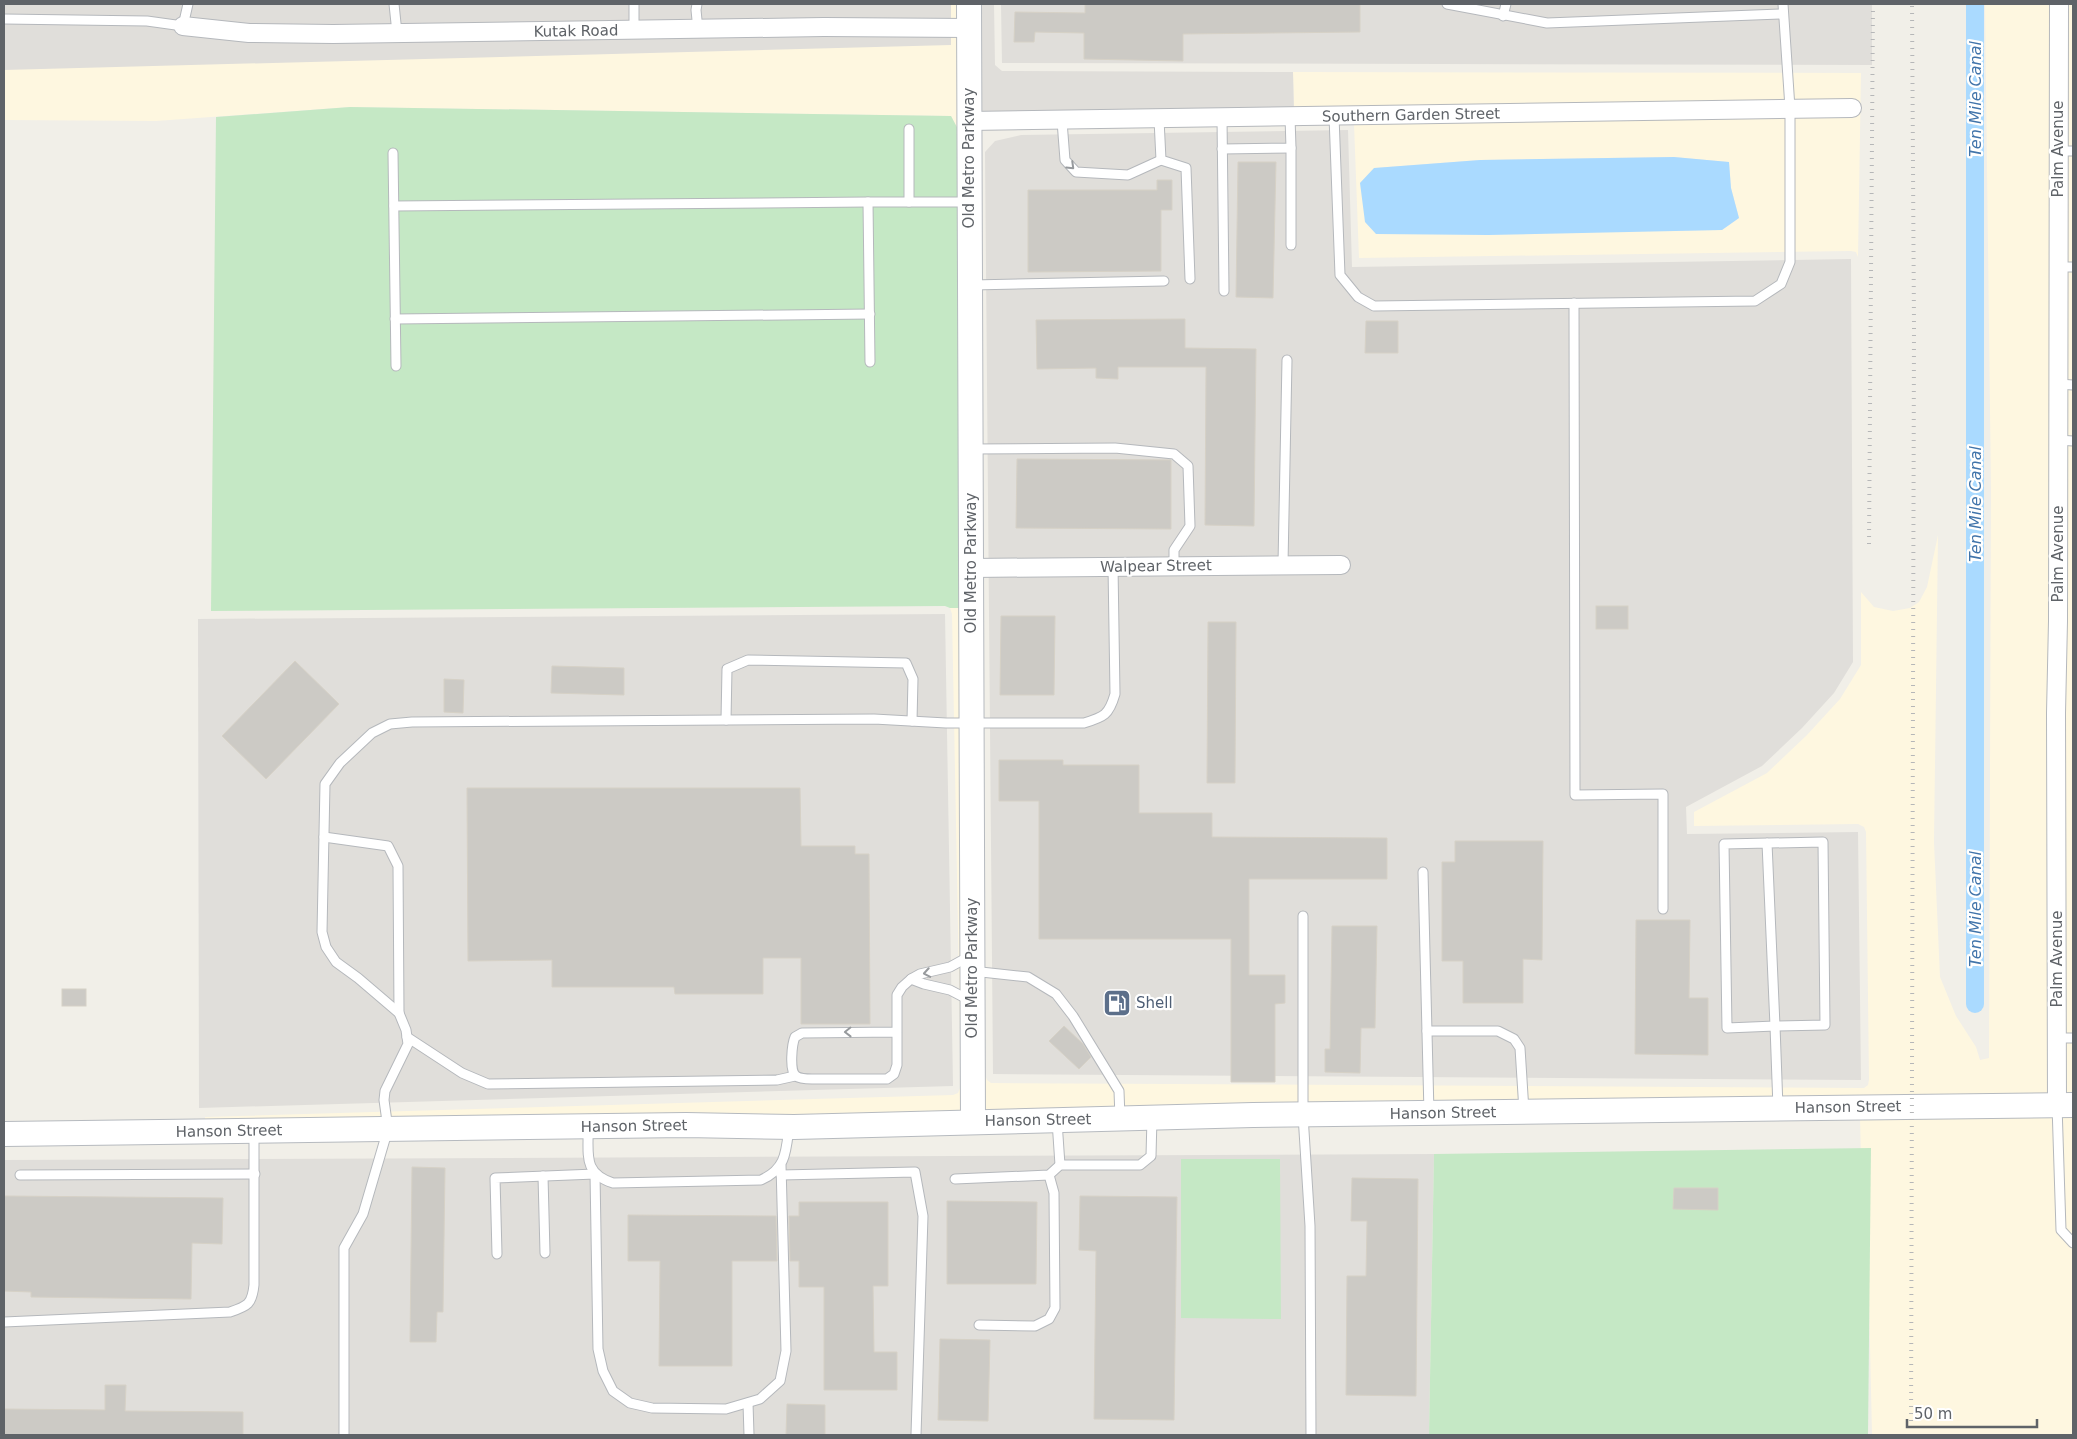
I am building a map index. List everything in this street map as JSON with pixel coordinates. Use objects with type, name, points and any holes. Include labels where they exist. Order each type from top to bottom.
[{"type":"street","name":"Old Metro Parkway","points":[[969,4],[973,1122]]},
{"type":"street","name":"Palm Avenue","points":[[2059,4],[2066,61],[2065,1105]]},
{"type":"street","name":"Kutak Road","points":[[183,26],[248,33],[397,34],[969,28]]},
{"type":"street","name":"Southern Garden Street","points":[[969,121],[1852,108]]},
{"type":"street","name":"Walpear Street","points":[[971,568],[1341,565]]},
{"type":"street","name":"Hanson Street","points":[[4,1134],[588,1126],[789,1127],[1303,1114],[2065,1105]]},
{"type":"lane","points":[[4,19],[147,21],[183,26],[188,4]]},
{"type":"lane","points":[[394,4],[397,34]]},
{"type":"lane","points":[[634,4],[634,31]]},
{"type":"lane","points":[[697,4],[698,30]]},
{"type":"lane","points":[[1447,4],[1547,23],[1784,14]]},
{"type":"lane","points":[[1503,16],[1506,4]]},
{"type":"lane","points":[[1334,116],[1340,275],[1358,297],[1374,306],[1755,301],[1781,284],[1790,262],[1790,108],[1783,4]]},
{"type":"lane","points":[[1290,117],[1291,245]]},
{"type":"lane","points":[[1222,118],[1224,291]]},
{"type":"lane","points":[[1159,119],[1161,160]]},
{"type":"lane","points":[[1062,120],[1065,160],[1076,172],[1128,175],[1161,160],[1186,168],[1190,279]]},
{"type":"lane","points":[[909,129],[909,202]]},
{"type":"lane","points":[[1222,149],[1291,148]]},
{"type":"lane","points":[[393,153],[396,366]]},
{"type":"lane","points":[[868,202],[870,362]]},
{"type":"lane","points":[[394,206],[970,202]]},
{"type":"lane","points":[[970,285],[1164,281]]},
{"type":"lane","points":[[1574,303],[1575,794],[1663,794],[1663,908]]},
{"type":"lane","points":[[395,320],[870,314]]},
{"type":"lane","points":[[1283,564],[1287,360]]},
{"type":"lane","points":[[970,449],[1115,448],[1174,454],[1188,466],[1190,526],[1174,550],[1174,566]]},
{"type":"lane","points":[[399,1013],[336,962],[326,948],[322,932],[325,784],[346,757],[372,733],[390,724],[450,722],[874,719],[1084,723],[1101,718],[1110,710],[1115,694],[1113,566]]},
{"type":"lane","points":[[726,720],[727,669],[748,660],[906,664],[913,679],[912,721]]},
{"type":"lane","points":[[324,837],[388,846],[398,866],[399,1013],[406,1030],[408,1044],[385,1091],[384,1100],[388,1129],[362,1214],[344,1248],[344,1435]]},
{"type":"lane","points":[[1823,842],[1825,1025],[1775,1026],[1727,1028],[1724,844],[1823,842]]},
{"type":"lane","points":[[1768,843],[1778,1108]]},
{"type":"lane","points":[[1423,872],[1429,1113]]},
{"type":"lane","points":[[1303,916],[1303,1114],[1310,1226],[1311,1435]]},
{"type":"lane","points":[[407,1037],[462,1073],[488,1084],[777,1080],[795,1076],[812,1079],[887,1079],[894,1074],[897,1065],[897,995],[902,987],[910,979],[920,974],[972,963],[1028,977],[1056,994],[1073,1016],[1119,1091],[1120,1118]]},
{"type":"lane","points":[[910,979],[950,990],[972,1002]]},
{"type":"lane","points":[[1427,1031],[1498,1031],[1514,1039],[1520,1048],[1524,1112]]},
{"type":"lane","points":[[795,1076],[792,1071],[792,1044],[795,1036],[802,1033],[897,1032]]},
{"type":"lane","points":[[2065,1105],[2061,1230],[2073,1242]]},
{"type":"lane","points":[[956,1179],[1049,1175],[1060,1165],[1140,1165],[1151,1156],[1152,1118]]},
{"type":"lane","points":[[1057,1120],[1060,1165]]},
{"type":"lane","points":[[588,1126],[589,1165],[594,1174],[601,1179],[613,1182],[761,1180],[774,1174],[781,1165],[786,1154],[789,1127]]},
{"type":"lane","points":[[4,1322],[230,1312],[244,1307],[252,1299],[254,1285],[254,1130]]},
{"type":"lane","points":[[594,1174],[598,1349],[603,1371],[614,1391],[630,1403],[652,1408],[726,1409],[760,1399],[780,1381],[786,1351],[781,1165]]},
{"type":"lane","points":[[781,1176],[915,1172],[923,1216],[916,1435]]},
{"type":"lane","points":[[20,1175],[255,1174]]},
{"type":"lane","points":[[497,1254],[495,1178],[594,1174]]},
{"type":"lane","points":[[979,1325],[1035,1326],[1049,1319],[1055,1308],[1054,1193],[1049,1175]]},
{"type":"lane","points":[[543,1176],[545,1252]]},
{"type":"lane","points":[[748,1403],[749,1435]]},
{"type":"shaded area","points":[[4,4],[958,4],[959,131],[951,116],[350,107],[156,121],[4,120]]},
{"type":"shaded area","points":[[4,4],[951,4],[951,45],[4,70]]},
{"type":"shaded area","points":[[978,4],[994,4],[995,65],[1002,71],[1293,72],[1294,113],[978,130]]},
{"type":"shaded area","points":[[1001,4],[1872,4],[1872,65],[1002,63]]},
{"type":"shaded area","points":[[1985,4],[2073,4],[2073,1095],[982,1112],[980,437],[985,1075],[991,1083],[1864,1088],[1868,1085],[1869,1080],[1866,832],[1864,827],[1858,824],[1694,826],[1694,812],[1767,773],[1807,735],[1840,699],[1861,665],[1861,592],[1874,607],[1893,611],[1910,608],[1919,602],[1927,587],[1938,535],[1934,842],[1940,977],[1956,1016],[1976,1047],[1980,1060],[1989,1058],[1991,491]]},
{"type":"shaded area","points":[[1293,72],[1861,73],[1858,257],[1856,252],[1851,251],[1359,258],[1354,124],[1294,113]],"holes":[[[1674,157],[1729,162],[1731,188],[1739,218],[1722,230],[1643,231],[1360,183],[1375,168],[1480,160]]]},
{"type":"shaded area","points":[[1348,130],[1352,267],[1851,259],[1853,662],[1834,693],[1802,728],[1762,766],[1686,807],[1687,834],[1858,832],[1861,1080],[993,1074],[985,152],[995,141],[1021,135]]},
{"type":"shaded area","points":[[950,608],[962,608],[964,1112],[907,1115],[205,1121],[205,1117],[953,1095],[958,1093],[961,1086],[952,614]]},
{"type":"shaded area","points":[[945,614],[953,1086],[199,1108],[198,619]]},
{"type":"shaded area","points":[[2073,1115],[2073,1435],[1872,1435],[1867,1208],[1862,1206],[1860,1117]]},
{"type":"shaded area","points":[[1434,1154],[1429,1435],[4,1435],[4,1160]]},
{"type":"green space","points":[[350,107],[951,116],[959,131],[962,608],[945,606],[211,611],[216,117]]},
{"type":"green space","points":[[1871,1148],[1868,1435],[1429,1435],[1434,1154]]},
{"type":"green space","points":[[1181,1159],[1280,1159],[1281,1319],[1181,1318]]},
{"type":"water","points":[[1674,157],[1729,162],[1731,188],[1739,218],[1722,230],[1488,235],[1376,234],[1365,222],[1360,183],[1374,168],[1480,160]]},
{"type":"building","points":[[1085,4],[1360,4],[1360,32],[1183,34],[1183,61],[1084,59],[1084,33],[1035,32],[1034,42],[1014,42],[1015,12],[1085,13]]},
{"type":"building","points":[[1238,162],[1276,162],[1273,298],[1236,297]]},
{"type":"building","points":[[1157,180],[1172,180],[1172,210],[1161,210],[1161,271],[1028,272],[1028,190],[1157,190]]},
{"type":"building","points":[[1185,319],[1185,348],[1256,349],[1254,526],[1205,525],[1206,367],[1118,367],[1118,379],[1096,378],[1096,368],[1037,369],[1036,320]]},
{"type":"building","points":[[1366,321],[1398,321],[1398,353],[1365,353]]},
{"type":"building","points":[[1017,459],[1171,460],[1171,529],[1016,528]]},
{"type":"building","points":[[1596,606],[1628,606],[1628,629],[1596,629]]},
{"type":"building","points":[[1001,616],[1055,616],[1054,695],[1000,695]]},
{"type":"building","points":[[1208,622],[1236,622],[1235,783],[1207,783]]},
{"type":"building","points":[[295,661],[339,704],[266,779],[222,736]]},
{"type":"building","points":[[552,666],[624,668],[624,695],[551,693]]},
{"type":"building","points":[[444,679],[464,680],[463,713],[444,712]]},
{"type":"building","points":[[999,760],[1063,760],[1063,765],[1139,765],[1139,813],[1212,813],[1212,837],[1387,838],[1387,879],[1249,879],[1249,975],[1285,975],[1285,1003],[1275,1004],[1275,1082],[1231,1082],[1231,939],[1039,939],[1039,801],[999,801]]},
{"type":"building","points":[[467,788],[800,788],[801,846],[855,846],[855,854],[869,854],[870,1024],[801,1024],[801,958],[763,958],[763,994],[675,994],[674,987],[552,987],[552,960],[468,961]]},
{"type":"building","points":[[1455,841],[1543,841],[1542,960],[1523,959],[1523,1003],[1463,1003],[1463,961],[1442,961],[1442,862],[1455,862]]},
{"type":"building","points":[[1636,920],[1690,920],[1689,998],[1708,998],[1708,1055],[1635,1054]]},
{"type":"building","points":[[1332,926],[1377,926],[1375,1028],[1361,1028],[1360,1073],[1325,1072],[1325,1049],[1330,1049]]},
{"type":"building","points":[[62,989],[86,989],[86,1006],[62,1006]]},
{"type":"building","points":[[1064,1026],[1083,1044],[1091,1057],[1079,1069],[1049,1041]]},
{"type":"building","points":[[412,1167],[445,1168],[443,1312],[437,1312],[436,1342],[410,1342]]},
{"type":"building","points":[[1352,1178],[1418,1179],[1416,1396],[1346,1395],[1347,1276],[1366,1276],[1367,1221],[1351,1221]]},
{"type":"building","points":[[1674,1188],[1718,1188],[1718,1210],[1673,1209]]},
{"type":"building","points":[[4,1196],[223,1198],[222,1244],[192,1243],[191,1299],[31,1297],[31,1292],[4,1291]]},
{"type":"building","points":[[1080,1196],[1177,1197],[1174,1420],[1094,1419],[1096,1251],[1079,1250]]},
{"type":"building","points":[[947,1201],[1037,1202],[1036,1284],[947,1284]]},
{"type":"building","points":[[799,1202],[888,1202],[888,1286],[873,1286],[874,1352],[897,1352],[897,1390],[824,1390],[824,1287],[799,1287],[799,1261],[790,1261],[789,1216],[799,1216]]},
{"type":"building","points":[[628,1215],[776,1216],[777,1261],[732,1261],[732,1366],[659,1366],[660,1261],[628,1261]]},
{"type":"building","points":[[940,1339],[990,1340],[988,1421],[938,1420]]},
{"type":"building","points":[[105,1385],[126,1385],[125,1411],[243,1412],[243,1435],[4,1435],[4,1409],[105,1410]]},
{"type":"building","points":[[787,1404],[825,1405],[825,1435],[786,1435]]},
{"type":"waterway","name":"Ten Mile Canal","points":[[1975,4],[1975,1004]]},
{"type":"railway","points":[[1869,544],[1873,4]]},
{"type":"railway","points":[[1911,1435],[1914,328],[1912,4]]},
{"type":"place","name":"Shell","points":[[1117,1003]]}]
